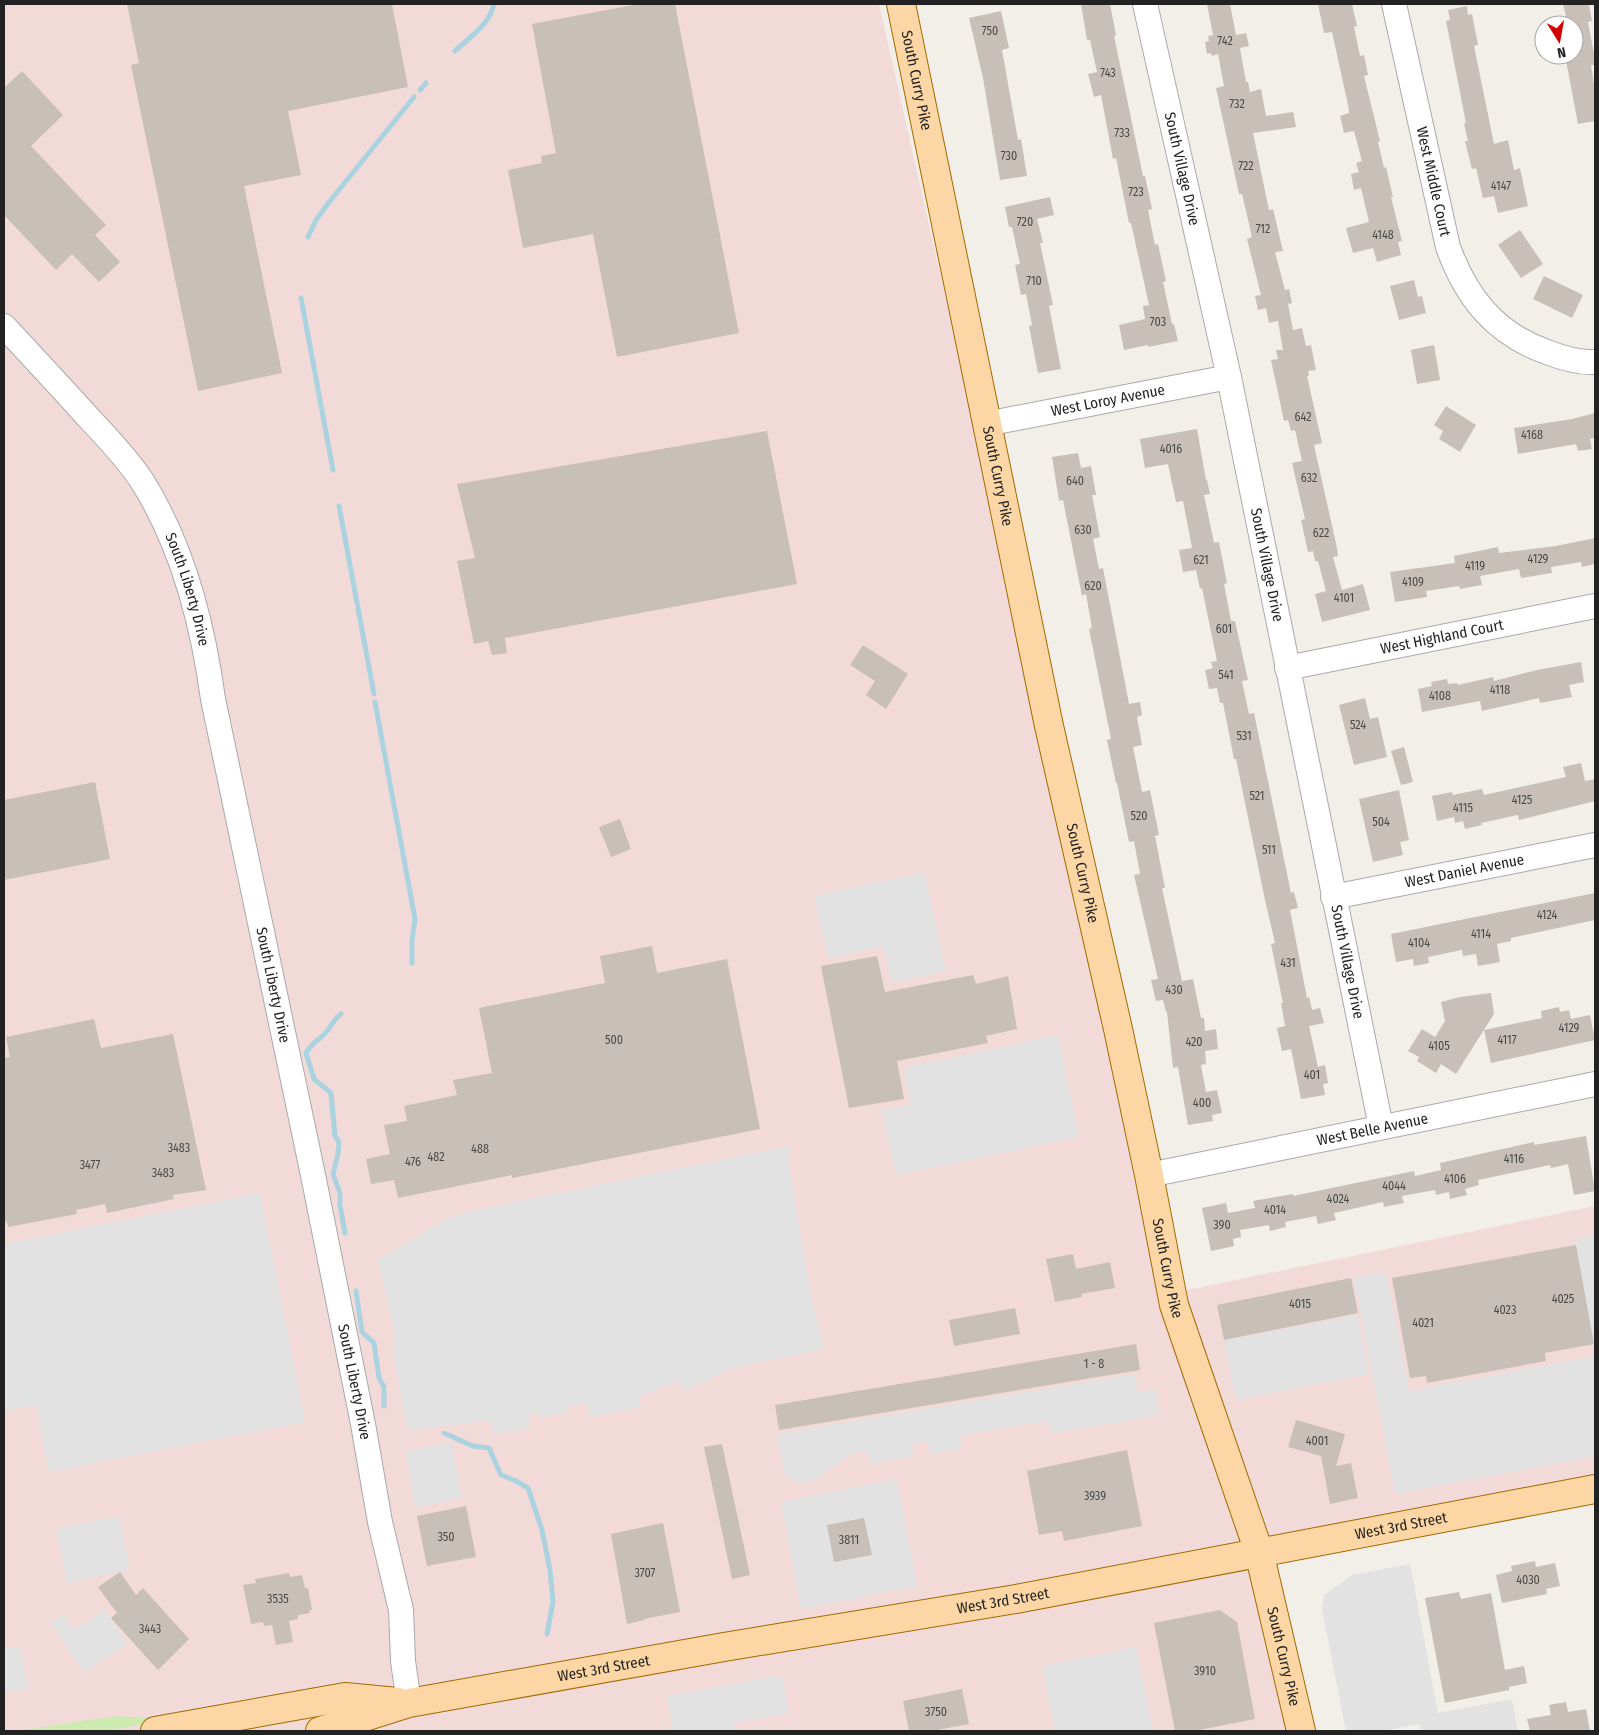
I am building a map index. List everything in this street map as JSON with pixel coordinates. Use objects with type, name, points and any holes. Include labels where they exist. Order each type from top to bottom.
[{"type":"main road","name":"South Curry Pike","points":[[901,4],[1047,716],[1118,1029],[1174,1305],[1259,1552],[1301,1731]]},
{"type":"main road","name":"West 3rd Street","points":[[320,1731],[409,1704],[724,1646],[1016,1599],[1595,1489]]},
{"type":"main road","name":"West 3rd Street","points":[[155,1731],[345,1697],[409,1704]]},
{"type":"street","name":"South Village Drive","points":[[1145,4],[1229,377],[1381,1127]]},
{"type":"street","name":"West Middle Court","points":[[1394,4],[1448,247],[1456,270],[1474,299],[1514,341],[1557,356],[1595,362]]},
{"type":"street","name":"South Liberty Drive","points":[[4,326],[104,434],[142,480],[165,523],[188,584],[209,668],[213,700],[314,1175],[363,1424],[380,1522],[401,1610],[403,1661],[409,1704]]},
{"type":"street","name":"West Loroy Avenue","points":[[986,424],[1229,377]]},
{"type":"street","name":"West Highland Court","points":[[1287,668],[1595,606]]},
{"type":"street","name":"West Daniel Avenue","points":[[1333,897],[1595,844]]},
{"type":"street","name":"West Belle Avenue","points":[[1149,1175],[1595,1084]]},
{"type":"shaded area","points":[[4,4],[879,4],[1056,785],[1178,1292],[1595,1206],[1595,1484],[1259,1553],[1295,1731],[4,1731]]},
{"type":"shaded area","points":[[924,872],[946,971],[892,983],[883,946],[828,958],[814,896]]},
{"type":"shaded area","points":[[1058,1035],[1079,1137],[896,1175],[882,1110],[911,1104],[903,1068]]},
{"type":"shaded area","points":[[790,1146],[789,1165],[810,1291],[824,1349],[733,1368],[684,1391],[678,1381],[639,1397],[641,1407],[590,1417],[588,1406],[582,1403],[570,1406],[565,1413],[542,1417],[529,1413],[529,1428],[494,1435],[491,1422],[488,1421],[407,1430],[395,1362],[393,1327],[378,1260],[444,1220],[470,1211]]},
{"type":"shaded area","points":[[260,1193],[305,1422],[49,1472],[36,1405],[4,1411],[4,1244]]},
{"type":"shaded area","points":[[1595,1236],[1595,1352],[1574,1240]]},
{"type":"shaded area","points":[[1386,1272],[1409,1391],[1595,1356],[1595,1456],[1395,1494],[1354,1278]]},
{"type":"shaded area","points":[[1357,1315],[1369,1374],[1236,1400],[1224,1341]]},
{"type":"shaded area","points":[[1135,1374],[1138,1392],[1156,1389],[1160,1415],[1051,1434],[1048,1421],[960,1435],[962,1449],[930,1454],[928,1441],[912,1444],[915,1456],[870,1464],[867,1451],[851,1454],[809,1482],[797,1483],[785,1475],[777,1434]]},
{"type":"shaded area","points":[[452,1442],[462,1498],[415,1507],[405,1451]]},
{"type":"shaded area","points":[[897,1479],[917,1586],[801,1609],[781,1502]]},
{"type":"shaded area","points":[[119,1516],[130,1570],[67,1583],[56,1529]]},
{"type":"shaded area","points":[[1410,1564],[1438,1713],[1512,1699],[1518,1731],[1421,1731],[1419,1724],[1382,1731],[1346,1731],[1322,1609],[1324,1595],[1352,1575]]},
{"type":"shaded area","points":[[105,1610],[127,1645],[83,1672],[51,1623],[64,1614],[74,1629]]},
{"type":"shaded area","points":[[20,1646],[28,1689],[4,1693],[4,1649]]},
{"type":"shaded area","points":[[1136,1647],[1153,1731],[1055,1731],[1042,1666]]},
{"type":"shaded area","points":[[782,1675],[789,1713],[733,1723],[734,1731],[673,1731],[667,1696]]},
{"type":"green space","points":[[116,1716],[173,1719],[105,1731],[16,1731]]},
{"type":"building","points":[[127,4],[392,4],[408,87],[288,111],[301,175],[244,186],[282,373],[198,391],[131,65],[139,63]]},
{"type":"building","points":[[639,4],[675,4],[739,333],[617,357],[593,234],[523,248],[508,170],[542,163],[541,156],[556,153],[532,24]]},
{"type":"building","points":[[1081,4],[1110,4],[1116,35],[1114,36],[1143,176],[1145,176],[1152,209],[1148,210],[1155,245],[1158,244],[1166,281],[1163,282],[1172,324],[1174,324],[1178,341],[1124,350],[1119,325],[1145,319],[1143,306],[1149,305],[1131,223],[1129,223],[1116,158],[1113,159],[1101,95],[1094,97],[1088,74],[1097,72],[1090,40],[1087,40]]},
{"type":"building","points":[[1207,4],[1230,4],[1236,35],[1246,33],[1249,46],[1240,48],[1246,82],[1248,82],[1250,92],[1261,89],[1266,116],[1293,112],[1296,127],[1253,133],[1269,210],[1273,209],[1283,251],[1275,252],[1285,290],[1289,289],[1292,303],[1288,304],[1293,330],[1302,328],[1306,346],[1311,345],[1316,370],[1308,371],[1309,376],[1307,376],[1322,443],[1314,445],[1337,548],[1338,556],[1333,557],[1342,590],[1363,584],[1370,610],[1322,622],[1315,594],[1326,591],[1318,561],[1315,561],[1313,551],[1308,552],[1301,520],[1305,519],[1292,463],[1302,461],[1295,430],[1291,431],[1288,420],[1284,421],[1271,360],[1278,359],[1276,350],[1283,350],[1278,321],[1269,323],[1266,308],[1258,310],[1255,296],[1261,295],[1247,239],[1252,237],[1242,194],[1239,194],[1216,88],[1224,86],[1218,54],[1212,56],[1211,53],[1207,54],[1205,42],[1209,41],[1208,36],[1213,35]]},
{"type":"building","points":[[1318,4],[1352,4],[1357,26],[1354,27],[1360,56],[1364,55],[1368,75],[1364,76],[1402,241],[1398,242],[1401,255],[1377,262],[1373,248],[1353,253],[1346,228],[1369,222],[1361,188],[1354,190],[1351,174],[1359,172],[1356,163],[1362,161],[1354,131],[1344,133],[1340,116],[1349,113],[1348,105],[1332,32],[1324,33]]},
{"type":"building","points":[[1563,4],[1589,4],[1592,21],[1588,22],[1595,59],[1595,65],[1591,65],[1595,90],[1595,121],[1578,124],[1567,65],[1584,65],[1584,15],[1566,15]]},
{"type":"building","points":[[1467,6],[1468,15],[1472,14],[1478,45],[1474,46],[1494,144],[1508,140],[1514,170],[1520,168],[1528,206],[1498,213],[1494,196],[1483,198],[1476,168],[1472,169],[1465,141],[1468,141],[1464,124],[1466,123],[1446,21],[1450,20],[1448,10]]},
{"type":"building","points":[[1001,11],[1009,48],[1002,50],[1018,140],[1021,139],[1027,176],[1000,180],[983,78],[969,18]]},
{"type":"building","points":[[22,71],[63,115],[31,146],[106,225],[95,235],[120,262],[99,282],[72,254],[56,270],[4,215],[4,88]]},
{"type":"building","points":[[1050,197],[1054,215],[1037,219],[1043,243],[1040,243],[1053,305],[1049,306],[1061,369],[1038,373],[1029,326],[1032,325],[1026,294],[1021,295],[1015,265],[1020,264],[1012,227],[1009,227],[1005,207]]},
{"type":"building","points":[[1520,230],[1543,264],[1521,278],[1498,245]]},
{"type":"building","points":[[1544,276],[1583,295],[1572,318],[1533,299]]},
{"type":"building","points":[[1414,280],[1418,297],[1422,296],[1426,313],[1399,320],[1390,286]]},
{"type":"building","points":[[1434,345],[1440,380],[1417,384],[1411,350]]},
{"type":"building","points":[[1446,406],[1476,425],[1460,452],[1439,439],[1443,431],[1434,425]]},
{"type":"building","points":[[1595,413],[1595,438],[1590,439],[1592,449],[1578,451],[1576,444],[1518,454],[1514,428],[1572,419]]},
{"type":"building","points":[[1197,429],[1210,494],[1204,495],[1214,543],[1219,542],[1227,583],[1224,584],[1231,621],[1235,621],[1248,680],[1242,681],[1249,714],[1254,713],[1291,893],[1294,892],[1298,908],[1290,910],[1307,998],[1309,997],[1312,1010],[1320,1008],[1324,1023],[1309,1026],[1318,1067],[1325,1065],[1328,1083],[1323,1084],[1325,1095],[1301,1099],[1291,1049],[1282,1051],[1277,1028],[1285,1026],[1281,1003],[1283,1003],[1271,944],[1275,943],[1223,703],[1220,703],[1217,688],[1209,689],[1205,670],[1213,668],[1211,662],[1217,661],[1202,588],[1200,589],[1196,570],[1183,572],[1179,550],[1192,548],[1183,501],[1176,502],[1168,464],[1145,468],[1140,439]]},
{"type":"building","points":[[767,431],[797,584],[505,638],[507,653],[492,655],[488,641],[474,644],[457,561],[475,558],[457,484]]},
{"type":"building","points":[[1078,453],[1081,468],[1091,466],[1096,495],[1092,495],[1100,537],[1093,539],[1099,569],[1103,568],[1129,704],[1140,702],[1142,715],[1137,717],[1142,745],[1133,747],[1142,792],[1150,790],[1159,835],[1155,836],[1165,888],[1162,888],[1182,981],[1193,979],[1201,1018],[1204,1018],[1205,1031],[1216,1029],[1218,1049],[1205,1051],[1206,1064],[1201,1065],[1206,1092],[1217,1090],[1222,1113],[1212,1115],[1213,1121],[1188,1125],[1178,1067],[1173,1068],[1167,1012],[1163,1000],[1156,1001],[1151,980],[1158,979],[1134,875],[1140,874],[1134,841],[1129,842],[1116,783],[1107,740],[1111,739],[1089,629],[1092,628],[1086,594],[1082,596],[1063,500],[1059,501],[1052,457]]},
{"type":"building","points":[[1595,538],[1595,564],[1582,567],[1581,562],[1551,567],[1552,573],[1521,578],[1519,569],[1480,576],[1482,585],[1460,589],[1459,586],[1426,591],[1427,597],[1395,602],[1390,572],[1455,563],[1454,556],[1498,547],[1499,553],[1556,546]]},
{"type":"building","points":[[863,645],[908,674],[886,709],[866,695],[875,681],[850,665]]},
{"type":"building","points":[[1581,662],[1584,682],[1569,685],[1572,697],[1540,703],[1539,698],[1482,711],[1480,701],[1422,712],[1418,689],[1432,686],[1431,682],[1447,679],[1448,684],[1457,683],[1458,685],[1493,677],[1494,681],[1537,670]]},
{"type":"building","points":[[1365,698],[1370,719],[1378,717],[1387,757],[1354,765],[1339,705]]},
{"type":"building","points":[[1404,747],[1413,782],[1401,785],[1391,751]]},
{"type":"building","points":[[1581,763],[1585,781],[1595,779],[1595,801],[1519,820],[1518,815],[1481,823],[1482,825],[1465,829],[1463,821],[1455,823],[1454,817],[1437,821],[1432,796],[1452,792],[1453,795],[1482,789],[1484,795],[1566,777],[1563,767]]},
{"type":"building","points":[[95,782],[110,859],[4,880],[4,800]]},
{"type":"building","points":[[1399,790],[1409,840],[1400,842],[1403,855],[1373,862],[1359,799]]},
{"type":"building","points":[[620,819],[631,849],[611,857],[599,827]]},
{"type":"building","points":[[1595,893],[1595,920],[1511,938],[1511,941],[1497,944],[1500,962],[1478,966],[1476,954],[1463,956],[1462,950],[1428,957],[1429,963],[1414,966],[1413,959],[1396,962],[1391,934]]},
{"type":"building","points":[[652,946],[657,973],[727,959],[760,1129],[512,1178],[512,1175],[398,1198],[394,1180],[371,1184],[366,1159],[390,1154],[384,1125],[407,1121],[404,1106],[457,1095],[453,1080],[492,1073],[479,1008],[605,983],[600,956]]},
{"type":"building","points":[[877,956],[885,992],[973,975],[976,984],[1008,976],[1017,1029],[986,1036],[988,1043],[897,1061],[904,1099],[849,1108],[821,966]]},
{"type":"building","points":[[1491,993],[1494,1014],[1456,1074],[1441,1064],[1436,1073],[1417,1061],[1419,1057],[1408,1051],[1422,1029],[1435,1037],[1445,1021],[1441,1002],[1460,997]]},
{"type":"building","points":[[1559,1007],[1560,1012],[1569,1010],[1571,1019],[1590,1015],[1595,1040],[1491,1063],[1484,1030],[1542,1018],[1541,1011]]},
{"type":"building","points":[[94,1019],[101,1048],[173,1034],[206,1190],[173,1195],[174,1199],[107,1213],[105,1204],[76,1210],[77,1214],[8,1227],[7,1222],[4,1222],[4,1058],[10,1057],[6,1037]]},
{"type":"building","points":[[1586,1136],[1595,1191],[1574,1195],[1568,1164],[1551,1168],[1550,1165],[1478,1180],[1479,1185],[1465,1189],[1467,1195],[1450,1199],[1449,1192],[1436,1195],[1435,1190],[1402,1196],[1404,1203],[1384,1207],[1383,1202],[1334,1213],[1336,1220],[1318,1224],[1316,1216],[1285,1222],[1286,1227],[1270,1231],[1269,1225],[1240,1230],[1241,1237],[1233,1239],[1234,1246],[1211,1251],[1202,1208],[1226,1203],[1228,1213],[1255,1208],[1253,1201],[1293,1194],[1293,1196],[1414,1171],[1415,1176],[1441,1170],[1440,1163],[1534,1142],[1534,1145]]},
{"type":"building","points":[[1576,1245],[1594,1344],[1545,1353],[1546,1361],[1427,1383],[1426,1376],[1410,1378],[1392,1278]]},
{"type":"building","points":[[1073,1254],[1076,1269],[1110,1262],[1115,1288],[1081,1294],[1082,1297],[1055,1302],[1046,1259]]},
{"type":"building","points":[[1351,1278],[1358,1313],[1224,1340],[1217,1305]]},
{"type":"building","points":[[1015,1308],[1020,1334],[954,1346],[949,1320]]},
{"type":"building","points":[[1136,1344],[1140,1370],[779,1430],[775,1405]]},
{"type":"building","points":[[1296,1420],[1345,1434],[1336,1466],[1351,1463],[1358,1498],[1330,1504],[1321,1456],[1288,1447]]},
{"type":"building","points":[[722,1444],[750,1575],[732,1579],[704,1447]]},
{"type":"building","points":[[1127,1450],[1142,1526],[1064,1541],[1062,1531],[1039,1535],[1027,1471]]},
{"type":"building","points":[[466,1506],[476,1557],[427,1566],[417,1516]]},
{"type":"building","points":[[864,1518],[872,1555],[834,1562],[827,1525]]},
{"type":"building","points":[[663,1523],[680,1612],[627,1624],[611,1534]]},
{"type":"building","points":[[1535,1561],[1536,1567],[1555,1563],[1560,1586],[1546,1589],[1547,1594],[1502,1603],[1496,1575],[1512,1571],[1511,1566]]},
{"type":"building","points":[[120,1572],[136,1595],[143,1588],[189,1639],[158,1670],[111,1618],[117,1613],[98,1587]]},
{"type":"building","points":[[289,1573],[290,1577],[302,1575],[305,1588],[308,1588],[312,1610],[309,1610],[310,1613],[298,1615],[298,1619],[289,1621],[293,1642],[276,1645],[272,1625],[264,1626],[263,1622],[251,1624],[243,1585],[256,1583],[255,1579]]},
{"type":"building","points":[[1459,1592],[1461,1599],[1491,1593],[1505,1670],[1524,1666],[1527,1683],[1509,1687],[1509,1690],[1445,1703],[1425,1598]]},
{"type":"building","points":[[1220,1610],[1237,1622],[1255,1719],[1194,1731],[1175,1731],[1154,1623]]},
{"type":"building","points":[[962,1689],[969,1724],[932,1731],[909,1731],[903,1701]]},
{"type":"building","points":[[1566,1702],[1568,1712],[1586,1709],[1590,1731],[1530,1731],[1527,1719],[1551,1715],[1549,1705]]},
{"type":"waterway","points":[[455,51],[484,24],[494,4]]},
{"type":"waterway","points":[[420,90],[426,83]]},
{"type":"waterway","points":[[308,237],[316,220],[330,201],[414,97]]},
{"type":"waterway","points":[[301,298],[333,470]]},
{"type":"waterway","points":[[339,506],[374,694]]},
{"type":"waterway","points":[[375,702],[415,919],[412,940],[412,963]]},
{"type":"waterway","points":[[341,1014],[306,1053],[314,1079],[331,1093],[335,1136],[339,1142],[333,1174],[340,1193],[345,1233]]},
{"type":"waterway","points":[[356,1291],[362,1332],[374,1343],[379,1378],[384,1387],[384,1406]]},
{"type":"waterway","points":[[444,1433],[473,1446],[489,1448],[501,1475],[528,1488],[542,1530],[550,1570],[553,1602],[547,1634]]}]
